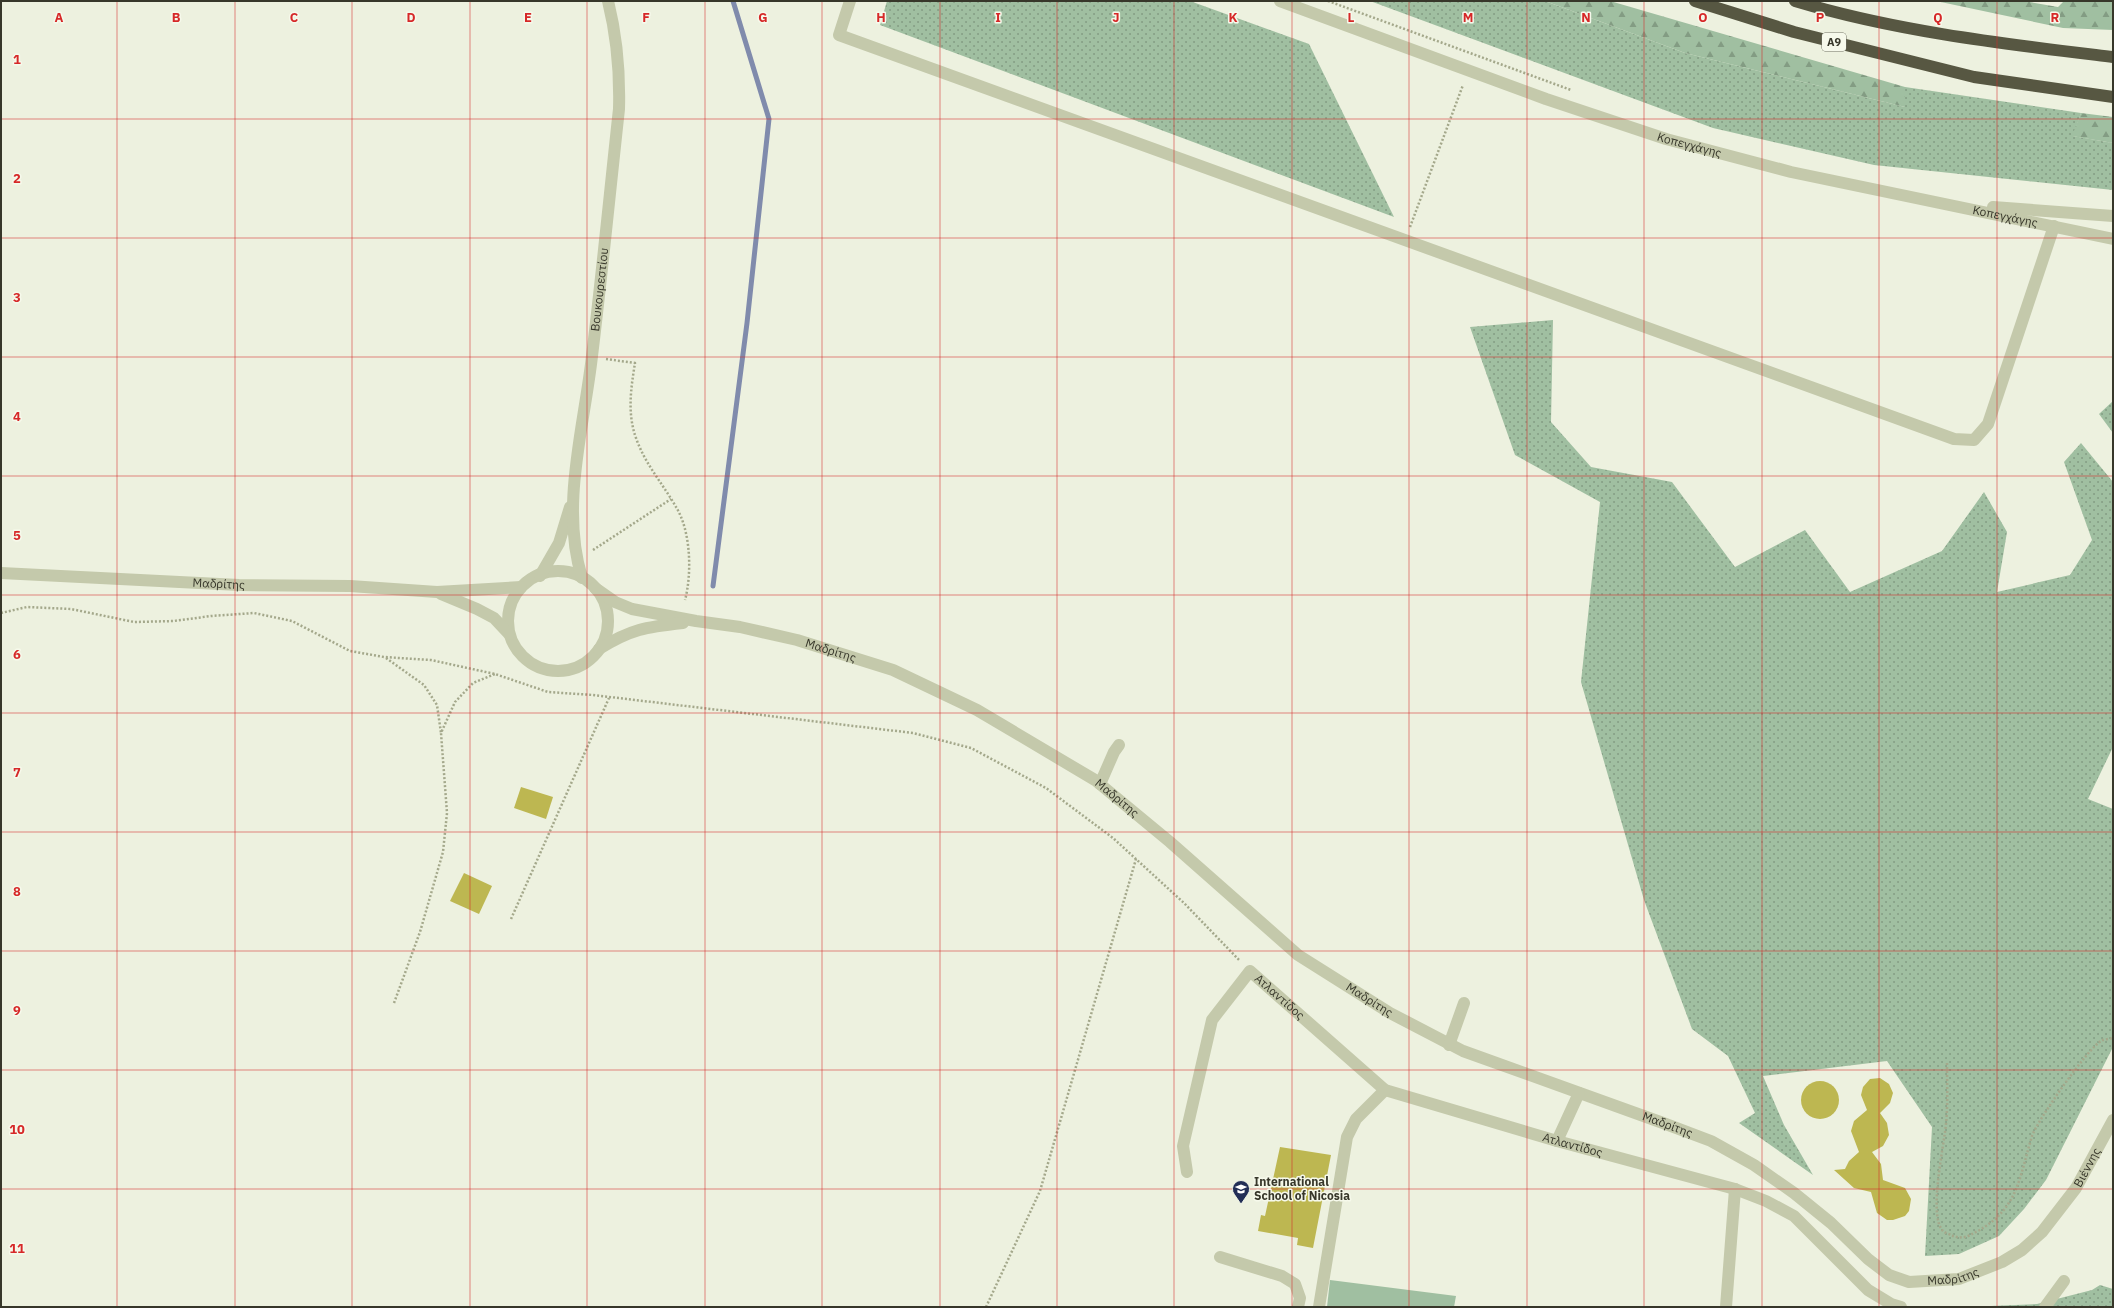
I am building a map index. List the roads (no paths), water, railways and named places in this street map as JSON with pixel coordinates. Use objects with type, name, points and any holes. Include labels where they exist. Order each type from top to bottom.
[{"type":"highway","name":"A9","points":[[1695,1],[1794,32],[1974,77],[2109,98]]},
{"type":"highway","name":"A9","points":[[1795,1],[1842,15],[1998,44],[2113,56]]},
{"type":"street","name":"Βουκουρεστίου","points":[[582,578],[575,556],[572,500],[592,357],[619,109],[620,79],[617,44],[608,1]]},
{"type":"street","points":[[850,1],[839,35],[1954,440],[1974,440],[1988,424],[2054,226]]},
{"type":"street","name":"Κοπεγχάγης","points":[[1280,1],[1546,100],[1666,139],[1791,172],[2113,239]]},
{"type":"street","points":[[1924,199],[1994,207],[2113,216]]},
{"type":"street","points":[[540,576],[559,543],[572,500]]},
{"type":"street","points":[[550,572],[567,572],[582,578],[595,588],[604,602],[608,618],[606,634],[599,649],[588,661],[573,669],[557,671],[541,669],[526,661],[509,634],[508,617],[512,601],[521,587],[540,576],[550,572]]},
{"type":"street","name":"Μαδρίτης","points":[[1,573],[239,585],[350,586],[437,592],[521,587]]},
{"type":"street","name":"Μαδρίτης","points":[[595,588],[615,602],[632,609],[696,622],[740,627],[797,640],[893,670],[977,710],[1100,784],[1170,842],[1298,955],[1390,1013],[1449,1045],[1711,1141],[1754,1165],[1794,1193],[1831,1223],[1868,1259],[1889,1275],[1909,1282],[1959,1279],[2002,1262],[2022,1250],[2042,1232],[2058,1214]]},
{"type":"street","name":"Μαδρίτης","points":[[437,592],[478,609],[494,618],[509,634]]},
{"type":"street","name":"Μαδρίτης","points":[[599,649],[620,636],[635,630],[696,622]]},
{"type":"street","points":[[1100,784],[1114,752],[1119,745]]},
{"type":"street","name":"Ατλαντίδος","points":[[1187,1172],[1183,1146],[1212,1020],[1250,971],[1385,1090],[1557,1141],[1736,1189],[1766,1201],[1794,1216],[1868,1290],[1891,1304],[1901,1307]]},
{"type":"street","points":[[1449,1045],[1464,1003]]},
{"type":"street","points":[[1319,1307],[1347,1137],[1356,1119],[1385,1090]]},
{"type":"street","points":[[1557,1141],[1579,1093]]},
{"type":"street","name":"Βιέννης","points":[[2058,1214],[2076,1188],[2113,1120]]},
{"type":"street","points":[[1726,1307],[1736,1189]]},
{"type":"street","points":[[1220,1257],[1282,1276],[1295,1284],[1300,1298],[1298,1307]]},
{"type":"street","points":[[2045,1307],[2064,1281]]},
{"type":"waterway","points":[[713,586],[747,323],[769,119],[733,1]]},
{"type":"place","name":"International School of Nicosia","points":[[1241,1204]]}]
